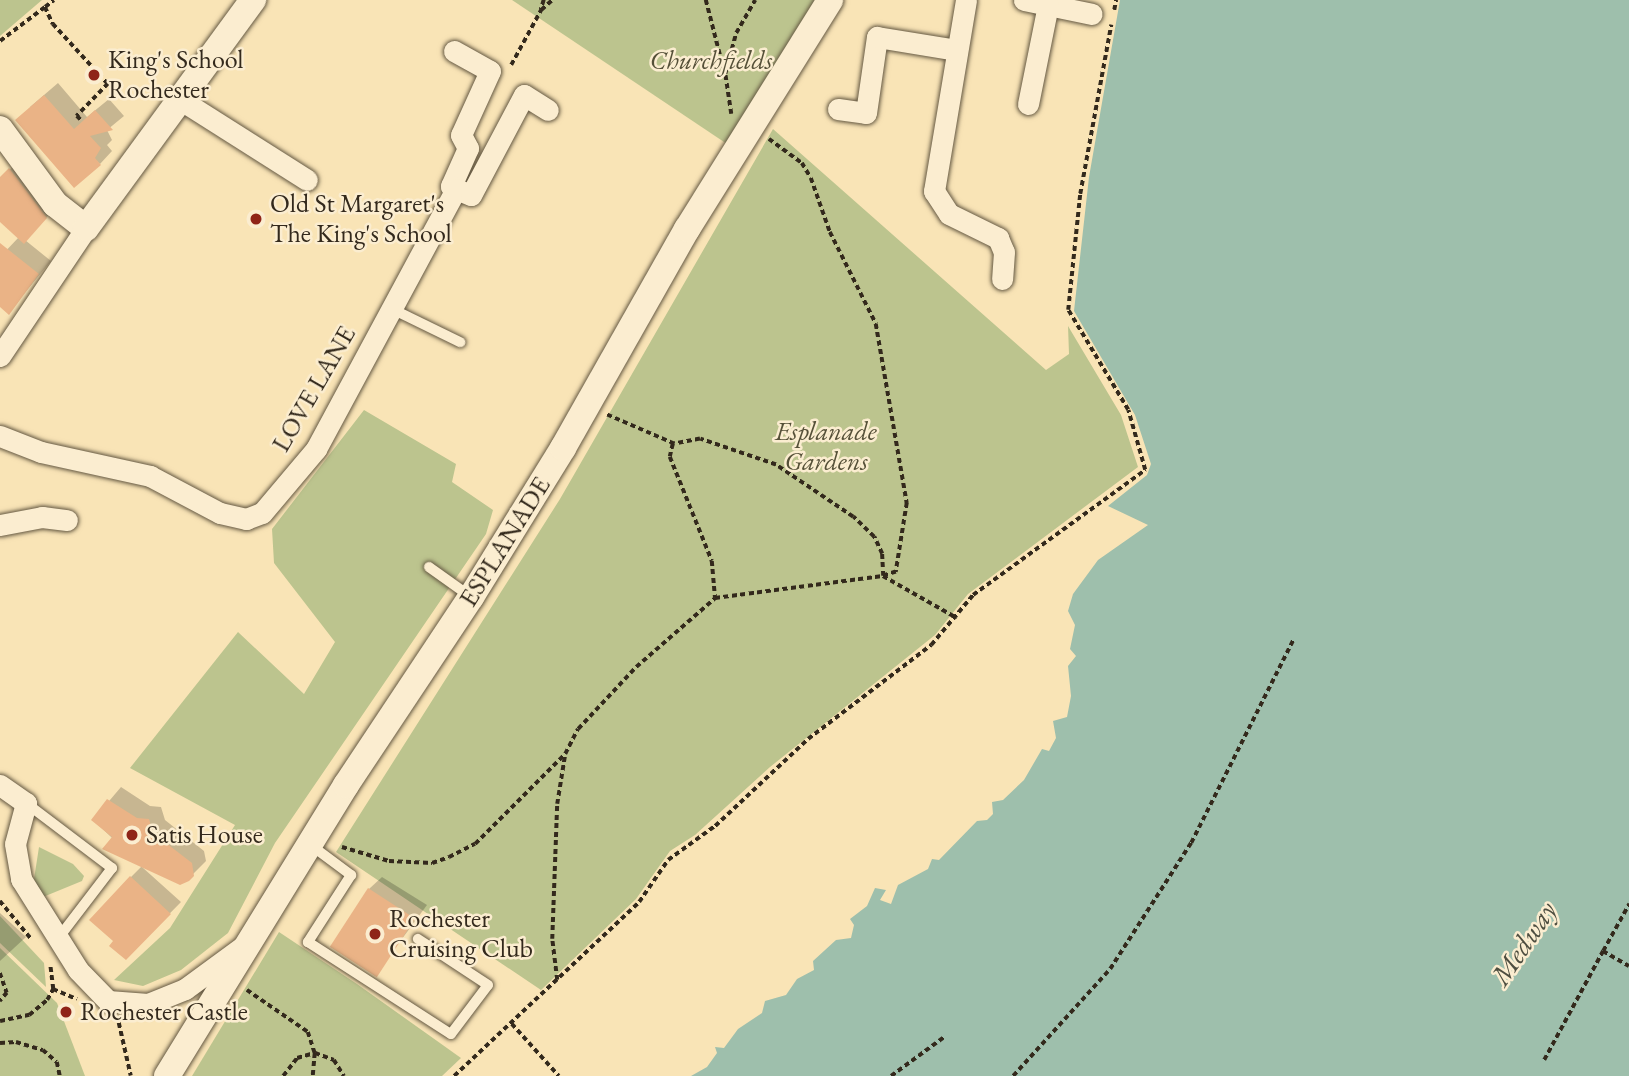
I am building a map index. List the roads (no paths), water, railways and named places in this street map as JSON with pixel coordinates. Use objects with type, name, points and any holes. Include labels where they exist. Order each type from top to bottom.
[{"type":"street","points":[[0,356],[86,228],[253,0]]},
{"type":"street","name":"ESPLANADE","points":[[167,1076],[256,937],[346,785],[471,597],[830,0]]},
{"type":"street","points":[[966,0],[934,191],[949,214],[998,238],[1004,252],[1002,279]]},
{"type":"street","points":[[1024,0],[1092,14]]},
{"type":"street","points":[[1028,104],[1048,5]]},
{"type":"street","points":[[838,109],[866,113],[877,37],[956,50]]},
{"type":"street","name":"LOVE LANE","points":[[0,436],[41,452],[150,476],[220,513],[246,519],[262,513],[316,449],[456,189],[451,186],[468,148],[461,135],[489,71],[454,51]]},
{"type":"street","points":[[456,189],[471,195],[524,95],[548,110]]},
{"type":"street","points":[[181,100],[307,180]]},
{"type":"street","points":[[0,129],[55,204],[86,228]]},
{"type":"street","points":[[0,525],[42,517],[67,520]]},
{"type":"street","points":[[0,785],[26,803],[15,844],[21,879],[60,936],[78,970],[108,1001],[132,1005],[148,1004],[185,989],[256,937]]},
{"type":"lane","points":[[392,309],[460,342]]},
{"type":"lane","points":[[429,568],[471,597]]},
{"type":"lane","points":[[26,803],[112,868],[60,936]]},
{"type":"lane","points":[[315,841],[351,875],[308,942],[451,1034],[488,985],[418,939]]},
{"type":"water","name":"Medway","points":[[1120,0],[1629,0],[1629,1076],[691,1076],[707,1067],[717,1053],[715,1047],[724,1048],[738,1029],[762,1013],[765,1001],[786,995],[797,979],[814,970],[813,961],[836,940],[851,938],[854,925],[850,919],[867,906],[875,888],[886,890],[880,900],[891,904],[898,885],[928,869],[932,859],[939,860],[977,821],[987,820],[993,814],[992,802],[1003,800],[1024,780],[1042,749],[1049,751],[1056,738],[1053,721],[1067,717],[1071,696],[1068,666],[1076,656],[1070,649],[1075,625],[1068,611],[1073,594],[1098,560],[1148,525],[1108,506],[1147,475],[1151,464],[1135,415],[1074,311],[1089,177]]},
{"type":"place","name":"King's School Rochester","points":[[94,75]]},
{"type":"place","name":"Old St Margaret's The King's School","points":[[256,219]]},
{"type":"place","name":"Satis House","points":[[132,835]]},
{"type":"place","name":"Rochester Cruising Club","points":[[375,934]]},
{"type":"place","name":"Rochester Castle","points":[[66,1012]]},
{"type":"park label","name":"Churchfields","points":[[711,61]]},
{"type":"park label","name":"Esplanade Gardens","points":[[826,447]]}]
